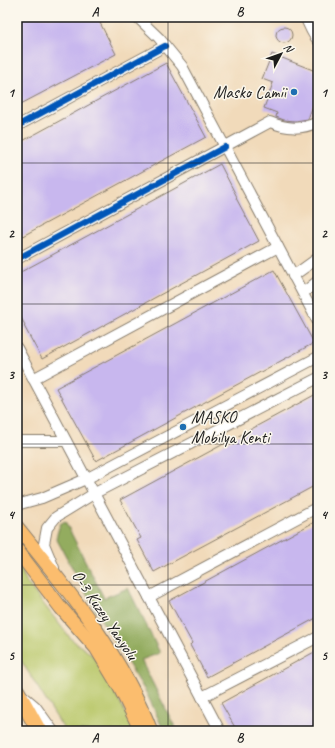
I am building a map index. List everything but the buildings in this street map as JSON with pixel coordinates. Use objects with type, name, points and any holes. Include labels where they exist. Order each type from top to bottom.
[{"type":"highway","points":[[17,690],[39,731]]},
{"type":"main road","name":"O-3 Kuzey Yanyolu","points":[[17,527],[58,578],[109,651],[128,683],[151,731]]},
{"type":"main road","name":"O-3 Kuzey Yanyolu","points":[[17,550],[61,608],[96,648],[120,688],[141,731]]},
{"type":"street","points":[[137,17],[159,38],[182,66],[318,322]]},
{"type":"street","points":[[311,23],[312,34],[318,40]]},
{"type":"street","points":[[17,126],[165,46]]},
{"type":"street","points":[[17,259],[270,122],[283,127],[297,129],[307,127],[318,122]]},
{"type":"street","points":[[33,379],[278,247]]},
{"type":"street","points":[[293,276],[318,258]]},
{"type":"street","points":[[303,293],[318,281]]},
{"type":"street","points":[[17,348],[220,731]]},
{"type":"street","points":[[17,503],[20,504],[42,498],[86,479],[318,357]]},
{"type":"street","points":[[58,578],[44,544],[47,528],[56,517],[95,493],[318,378]]},
{"type":"street","points":[[17,441],[66,440]]},
{"type":"street","points":[[149,597],[318,507]]},
{"type":"street","points":[[202,697],[318,637]]},
{"type":"street","points":[[17,690],[35,706],[53,731]]},
{"type":"green space","points":[[65,521],[104,598],[128,588],[160,653],[141,660],[177,731],[164,731],[147,694],[98,615],[56,538],[60,524]]},
{"type":"green space","points":[[17,560],[27,583],[71,639],[91,654],[100,664],[135,731],[65,731],[17,654]]},
{"type":"cycle path","points":[[17,126],[165,46]]},
{"type":"cycle path","points":[[17,259],[225,147]]},
{"type":"place","name":"Masko Camii","points":[[294,92]]},
{"type":"place","name":"MASKO Mobilya Kenti","points":[[183,427]]}]
